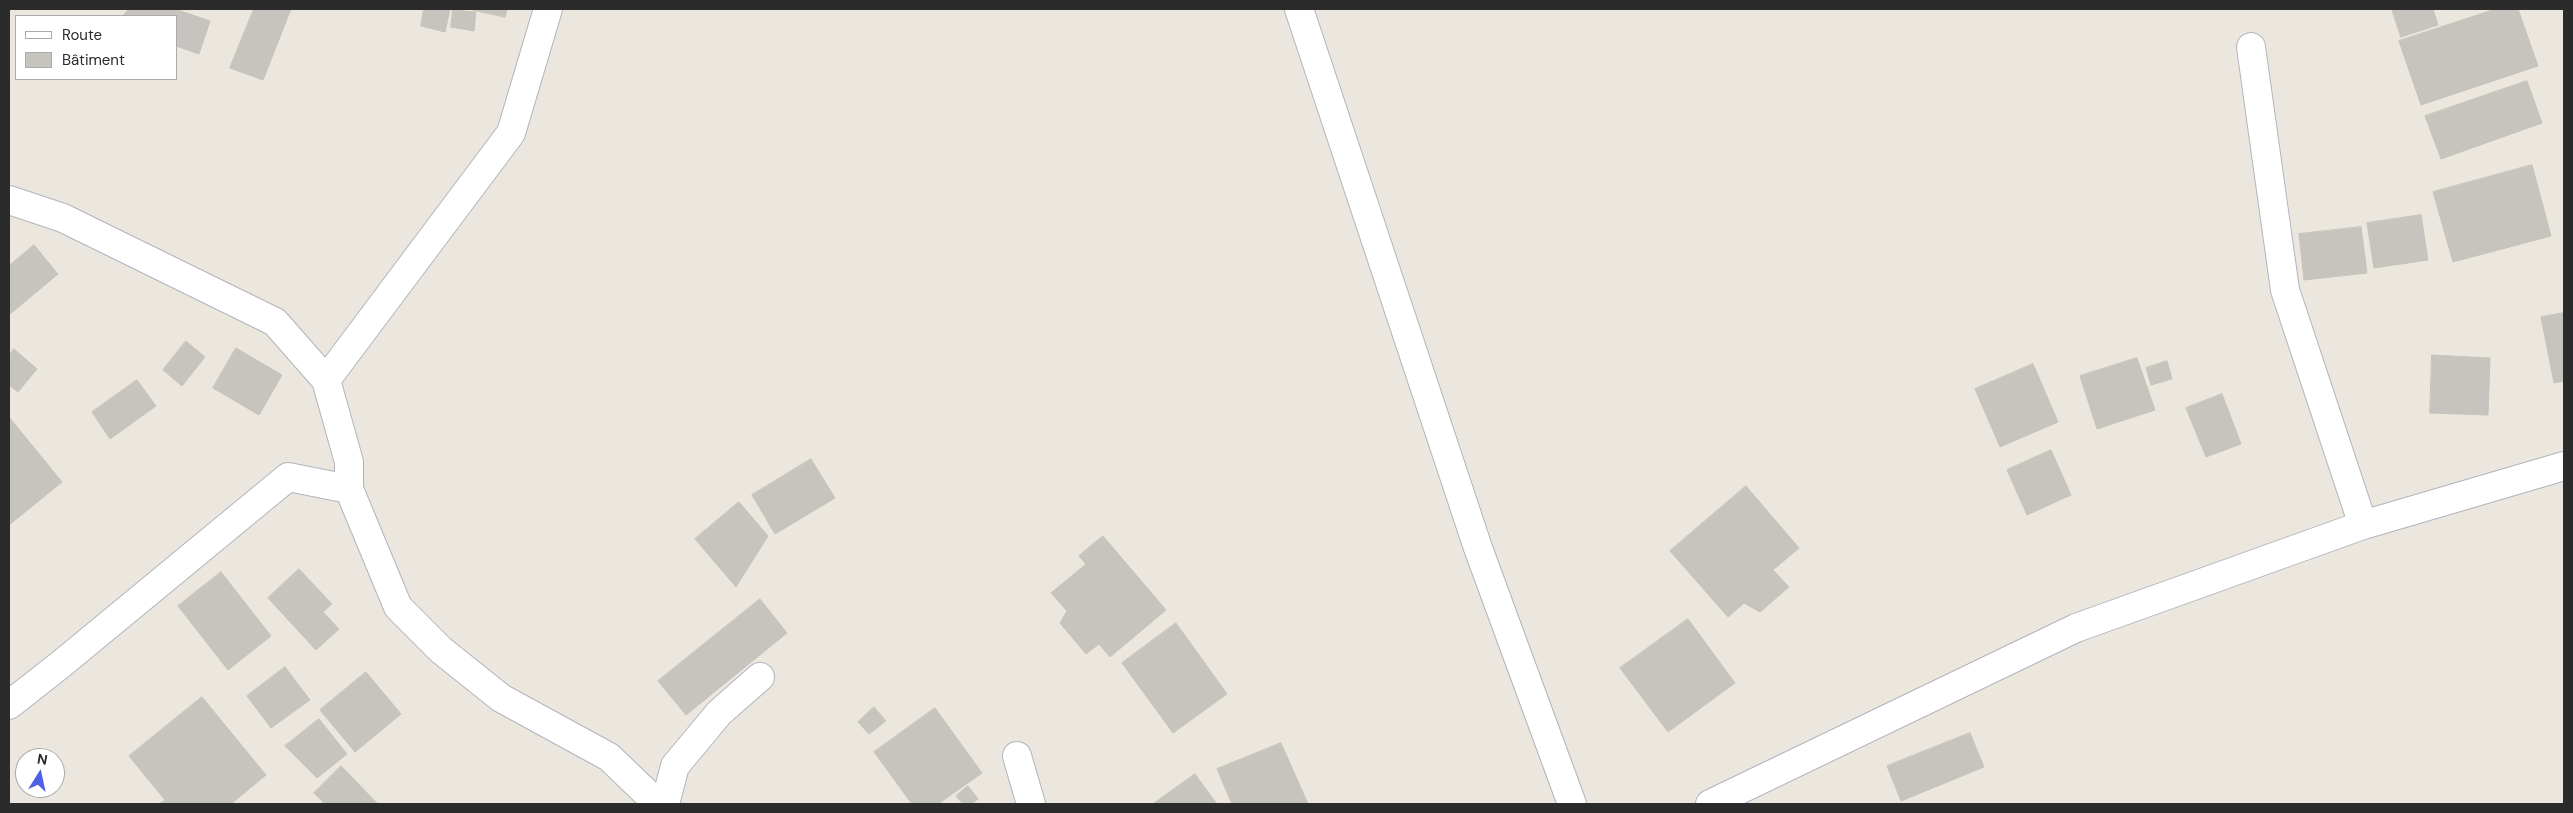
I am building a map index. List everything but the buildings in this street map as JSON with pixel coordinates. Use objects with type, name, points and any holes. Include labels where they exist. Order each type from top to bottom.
[{"type":"street","points":[[326,380],[511,133],[548,9]]},
{"type":"street","points":[[1299,9],[1478,548],[1572,804]]},
{"type":"street","points":[[2251,47],[2285,290],[2363,525]]},
{"type":"street","points":[[9,200],[63,218],[275,322],[326,380],[349,462],[349,489],[398,607],[442,650],[501,698],[609,757],[658,804]]},
{"type":"street","points":[[1710,804],[2076,628],[2363,525],[2564,466]]},
{"type":"street","points":[[9,705],[288,477],[349,489]]},
{"type":"street","points":[[664,804],[675,766],[718,713],[760,677]]},
{"type":"street","points":[[1017,756],[1032,804]]}]
